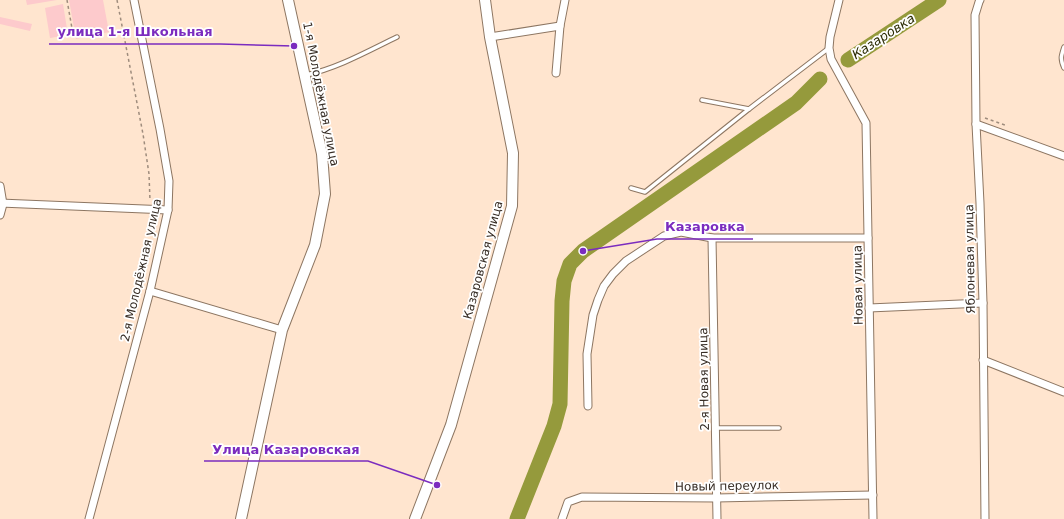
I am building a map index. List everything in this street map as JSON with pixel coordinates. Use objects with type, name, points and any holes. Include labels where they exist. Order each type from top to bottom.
[{"type":"street","name":"2-я Молодёжная улица","points":[[89,519],[150,291],[168,210],[169,181],[134,0]]},
{"type":"street","name":"1-я Молодёжная улица","points":[[241,519],[282,330],[315,245],[325,194],[322,154],[288,0]]},
{"type":"street","name":"Казаровская улица","points":[[415,519],[451,425],[512,206],[513,154],[490,37],[485,0]]},
{"type":"street","points":[[556,73],[560,26],[565,0]]},
{"type":"street","name":"Новая улица","points":[[839,0],[830,37],[829,48],[831,59],[866,123],[873,519]]},
{"type":"street","name":"Яблоневая улица","points":[[980,0],[976,15],[976,124],[983,303],[985,519]]},
{"type":"street","points":[[490,37],[560,26]]},
{"type":"street","points":[[976,124],[1063,153]]},
{"type":"street","points":[[0,186],[2,203],[0,215]]},
{"type":"street","points":[[2,203],[168,210]]},
{"type":"street","points":[[588,406],[587,354],[593,315],[604,286],[626,261],[664,236],[681,232],[712,238],[868,238]]},
{"type":"street","name":"2-я Новая улица","points":[[712,238],[717,519]]},
{"type":"street","points":[[150,291],[282,330]]},
{"type":"street","points":[[869,308],[983,303]]},
{"type":"street","points":[[983,360],[1064,392]]},
{"type":"street","name":"Новый переулок","points":[[562,519],[568,502],[582,497],[716,498],[873,494]]},
{"type":"lane","points":[[305,75],[316,73],[338,65],[397,37]]},
{"type":"lane","points":[[1064,47],[1061,62],[1064,68]]},
{"type":"lane","points":[[631,188],[645,192],[749,109],[829,48]]},
{"type":"lane","points":[[702,100],[749,109]]},
{"type":"lane","points":[[715,428],[780,428]]},
{"type":"path","points":[[67,0],[73,34]]},
{"type":"path","points":[[117,0],[149,174],[151,223]]},
{"type":"shaded area","points":[[26,0],[57,0],[27,5]]},
{"type":"shaded area","points":[[69,0],[103,0],[109,32],[76,39]]},
{"type":"shaded area","points":[[63,4],[68,35],[50,38],[45,8]]},
{"type":"shaded area","points":[[0,17],[32,24],[30,31],[0,24]]},
{"type":"waterway","name":"Казаровка","points":[[848,60],[939,0]]},
{"type":"waterway","name":"Казаровка","points":[[517,519],[554,426],[560,404],[562,301],[564,281],[570,264],[583,251],[796,103],[820,79]]},
{"type":"place","name":"улица 1-я Школьная","points":[[294,46]]},
{"type":"place","name":"Казаровка","points":[[583,251]]},
{"type":"place","name":"Улица Казаровская","points":[[437,485]]}]
